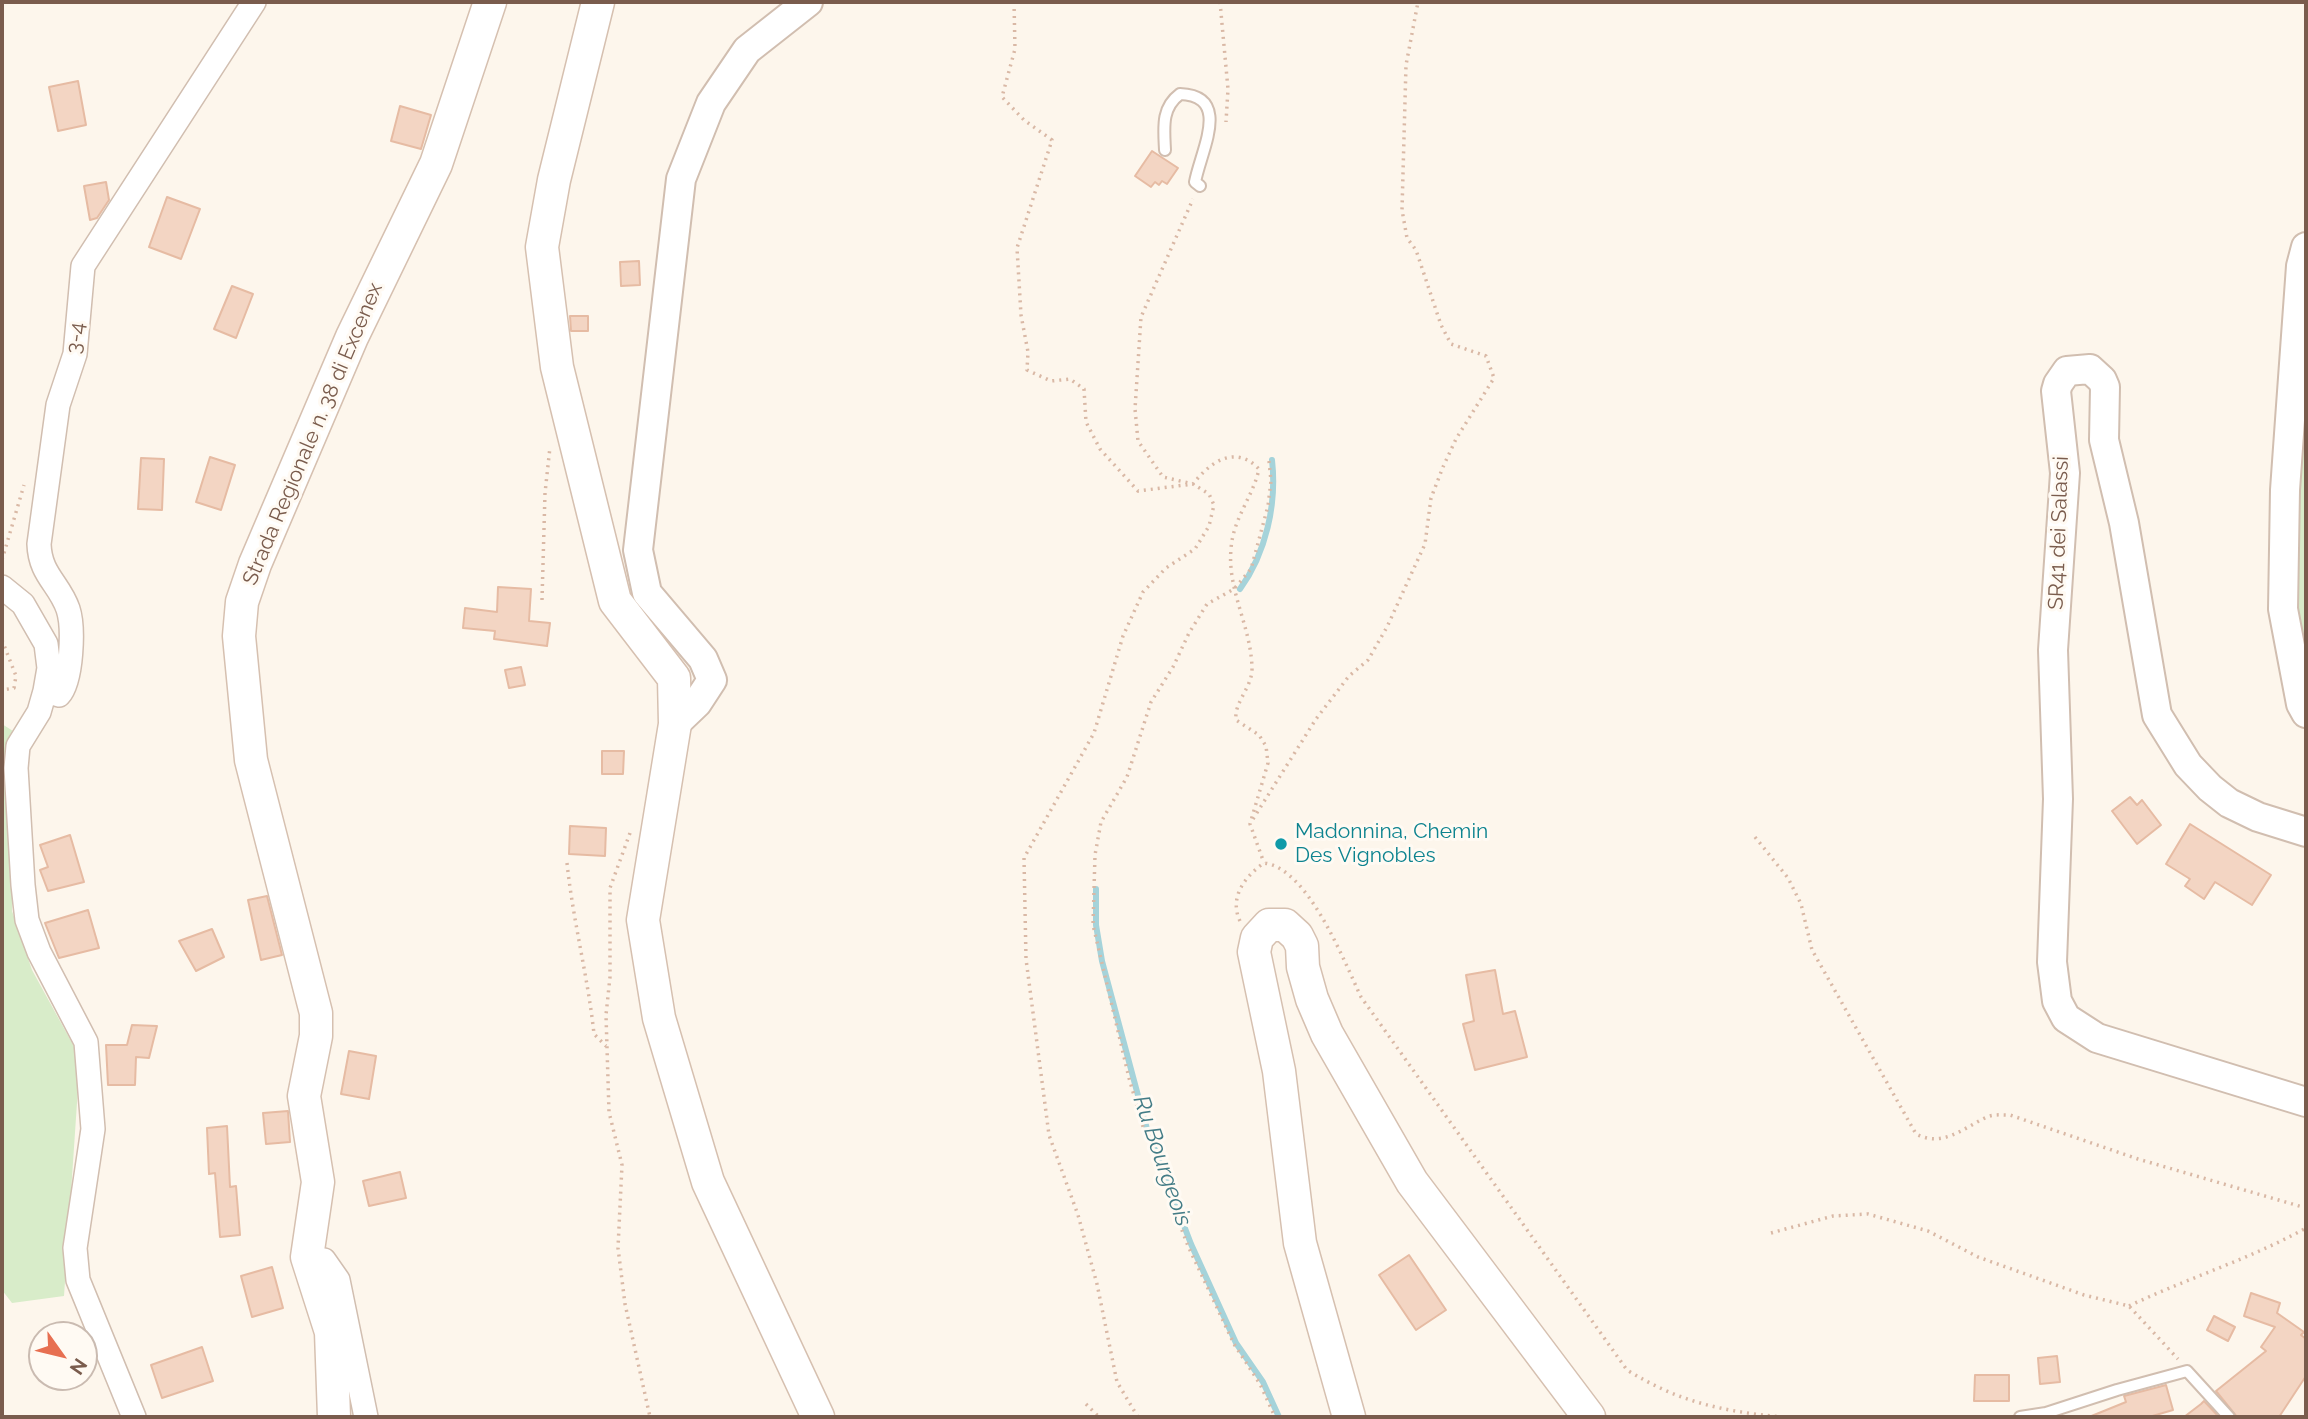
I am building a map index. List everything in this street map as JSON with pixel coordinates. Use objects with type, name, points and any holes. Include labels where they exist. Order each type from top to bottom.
[{"type":"main road","name":"Strada Regionale n. 38 di Excenex","points":[[334,1417],[331,1332],[307,1256],[318,1182],[304,1096],[316,1036],[316,1013],[251,760],[241,684],[239,636],[242,602],[255,564],[352,337],[436,164],[490,2]]},
{"type":"main road","points":[[598,2],[554,180],[542,247],[557,367],[615,601],[674,678],[675,724],[643,920],[659,1018],[708,1182],[818,1417]]},
{"type":"main road","points":[[1349,1417],[1300,1243],[1279,1070],[1254,952],[1257,938],[1269,926],[1285,925],[1297,936],[1302,946],[1303,967],[1312,999],[1326,1034],[1412,1182],[1589,1417]]},
{"type":"street","name":"3-4","points":[[44,691],[59,695],[67,682],[71,637],[68,609],[40,563],[39,544],[58,405],[75,354],[83,266],[254,2]]},
{"type":"street","points":[[675,724],[697,703],[712,680],[703,659],[647,593],[638,550],[681,179],[711,103],[747,50],[808,2]]},
{"type":"street","points":[[2306,247],[2301,266],[2285,491],[2283,609],[2301,704],[2306,713]]},
{"type":"street","name":"SR41 dei Salassi","points":[[2306,832],[2258,817],[2229,803],[2188,765],[2157,715],[2124,523],[2104,440],[2105,387],[2097,373],[2090,369],[2067,371],[2056,391],[2065,473],[2053,650],[2058,799],[2052,962],[2057,1001],[2066,1018],[2097,1038],[2306,1102]]},
{"type":"street","points":[[2,587],[23,604],[46,644],[49,668],[39,712],[18,746],[16,768],[27,920],[39,952],[86,1042],[93,1129],[75,1248],[78,1280],[134,1417]]},
{"type":"street","points":[[307,1256],[324,1260],[338,1280],[366,1417]]},
{"type":"lane","points":[[1165,150],[1166,112],[1170,101],[1180,94],[1202,99],[1209,107],[1210,122],[1195,182],[1200,186]]},
{"type":"lane","points":[[2020,1417],[2046,1413],[2187,1371],[2229,1417]]},
{"type":"path","points":[[1014,2],[1015,49],[1002,97],[1024,120],[1052,140],[1017,248],[1027,370],[1051,382],[1070,379],[1084,389],[1086,422],[1100,449],[1138,491],[1193,484],[1207,466],[1218,460],[1241,457],[1259,469],[1256,483],[1239,512],[1230,548],[1234,589],[1248,636],[1252,673],[1247,690],[1235,709],[1236,720],[1259,734],[1266,746],[1268,763],[1250,824],[1264,863]]},
{"type":"path","points":[[1220,2],[1228,89],[1226,126]]},
{"type":"path","points":[[1250,824],[1316,719],[1349,676],[1368,660],[1387,626],[1425,544],[1431,498],[1443,467],[1456,439],[1494,378],[1486,356],[1451,344],[1441,325],[1416,250],[1407,238],[1402,175],[1406,65],[1418,2]]},
{"type":"path","points":[[1138,1417],[1117,1382],[1097,1284],[1078,1215],[1049,1135],[1026,959],[1024,858],[1094,733],[1123,636],[1143,592],[1167,568],[1195,549],[1209,526],[1214,505],[1209,494],[1193,484],[1163,477],[1149,461],[1138,441],[1135,409],[1141,317],[1200,186]]},
{"type":"path","points":[[542,600],[550,442]]},
{"type":"path","points":[[1269,461],[1271,481],[1263,532],[1251,569],[1234,589],[1207,604],[1151,702],[1127,777],[1101,822],[1095,855],[1093,925],[1099,961],[1144,1130],[1188,1246],[1234,1344],[1260,1384],[1275,1417]]},
{"type":"path","points":[[2,640],[16,676],[14,688],[2,690]]},
{"type":"path","points":[[632,829],[610,888],[607,1047],[609,1112],[622,1165],[618,1248],[625,1304],[650,1417]]},
{"type":"path","points":[[1755,837],[1788,878],[1801,904],[1812,950],[1916,1135],[1929,1141],[1938,1140],[1967,1129],[1990,1115],[2010,1115],[2150,1162],[2306,1208]]},
{"type":"path","points":[[568,863],[572,915],[590,998],[594,1034],[607,1047]]},
{"type":"path","points":[[1269,926],[1245,925],[1238,920],[1235,905],[1241,884],[1264,863],[1274,864],[1283,871],[1311,902],[1334,940],[1361,997],[1627,1370],[1685,1401],[1731,1412],[1781,1417]]},
{"type":"path","points":[[1771,1233],[1833,1216],[1868,1214],[1928,1231],[1978,1257],[2084,1295],[2130,1306],[2165,1342],[2187,1371]]},
{"type":"path","points":[[2130,1306],[2180,1282],[2239,1261],[2306,1228]]},
{"type":"path","points":[[1086,1404],[1099,1417]]},
{"type":"green space","points":[[2306,402],[2306,674],[2294,587]]},
{"type":"green space","points":[[2,724],[13,731],[12,911],[32,970],[77,1052],[78,1088],[64,1296],[12,1303],[2,1290]]},
{"type":"building","points":[[78,81],[86,125],[58,131],[49,87]]},
{"type":"building","points":[[400,106],[431,115],[421,149],[391,141]]},
{"type":"building","points":[[1152,151],[1178,168],[1167,184],[1162,181],[1159,185],[1155,182],[1151,187],[1135,176]]},
{"type":"building","points":[[106,182],[109,200],[97,218],[90,220],[84,186]]},
{"type":"building","points":[[167,197],[200,209],[181,259],[149,247]]},
{"type":"building","points":[[639,261],[640,285],[621,286],[620,262]]},
{"type":"building","points":[[232,286],[253,294],[236,338],[214,329]]},
{"type":"building","points":[[570,316],[588,316],[588,331],[571,331]]},
{"type":"building","points":[[210,457],[235,465],[221,510],[196,502]]},
{"type":"building","points":[[141,458],[164,459],[162,510],[138,509]]},
{"type":"building","points":[[498,587],[531,589],[529,621],[550,623],[547,646],[494,639],[495,631],[463,628],[465,608],[497,612]]},
{"type":"building","points":[[521,667],[525,685],[509,688],[505,670]]},
{"type":"building","points":[[602,751],[624,751],[623,774],[602,774]]},
{"type":"building","points":[[2130,797],[2137,805],[2142,800],[2161,825],[2137,844],[2112,811]]},
{"type":"building","points":[[2190,824],[2271,875],[2252,905],[2215,882],[2204,899],[2185,886],[2190,879],[2166,864]]},
{"type":"building","points":[[570,826],[606,828],[605,856],[569,854]]},
{"type":"building","points":[[70,835],[84,882],[48,891],[40,870],[48,867],[40,845]]},
{"type":"building","points":[[267,896],[282,955],[261,960],[248,900]]},
{"type":"building","points":[[88,910],[99,948],[59,958],[45,923]]},
{"type":"building","points":[[212,929],[224,957],[196,971],[179,941]]},
{"type":"building","points":[[1495,970],[1503,1014],[1515,1011],[1527,1057],[1475,1070],[1463,1024],[1474,1021],[1466,975]]},
{"type":"building","points":[[132,1025],[157,1026],[149,1058],[136,1057],[135,1085],[108,1085],[106,1045],[127,1045]]},
{"type":"building","points":[[349,1051],[376,1056],[369,1099],[341,1094]]},
{"type":"building","points":[[288,1111],[290,1142],[266,1144],[263,1113]]},
{"type":"building","points":[[227,1126],[230,1187],[236,1186],[240,1235],[220,1237],[215,1173],[209,1174],[207,1128]]},
{"type":"building","points":[[400,1172],[406,1198],[369,1206],[363,1181]]},
{"type":"building","points":[[1409,1255],[1446,1310],[1416,1330],[1379,1275]]},
{"type":"building","points":[[272,1267],[283,1308],[252,1317],[241,1276]]},
{"type":"building","points":[[2251,1293],[2280,1303],[2277,1313],[2304,1332],[2301,1335],[2306,1339],[2306,1376],[2279,1417],[2237,1417],[2216,1391],[2266,1351],[2261,1347],[2275,1327],[2244,1316]]},
{"type":"building","points":[[2214,1316],[2235,1327],[2228,1341],[2207,1330]]},
{"type":"building","points":[[202,1347],[213,1381],[162,1398],[151,1365]]},
{"type":"building","points":[[2057,1356],[2060,1382],[2040,1384],[2038,1358]]},
{"type":"building","points":[[1975,1375],[2009,1375],[2009,1401],[1974,1401]]},
{"type":"building","points":[[2166,1385],[2173,1410],[2149,1417],[2089,1417],[2126,1402],[2124,1396]]},
{"type":"building","points":[[2204,1401],[2219,1417],[2184,1417],[2201,1404]]},
{"type":"waterway","name":"Ru Bourgeois","points":[[1240,589],[1257,560],[1268,527],[1273,494],[1272,460]]},
{"type":"waterway","name":"Ru Bourgeois","points":[[1096,889],[1096,925],[1102,961],[1147,1129],[1191,1244],[1236,1343],[1263,1382],[1279,1417]]},
{"type":"place","name":"Madonnina, Chemin Des Vignobles","points":[[1281,844]]}]
